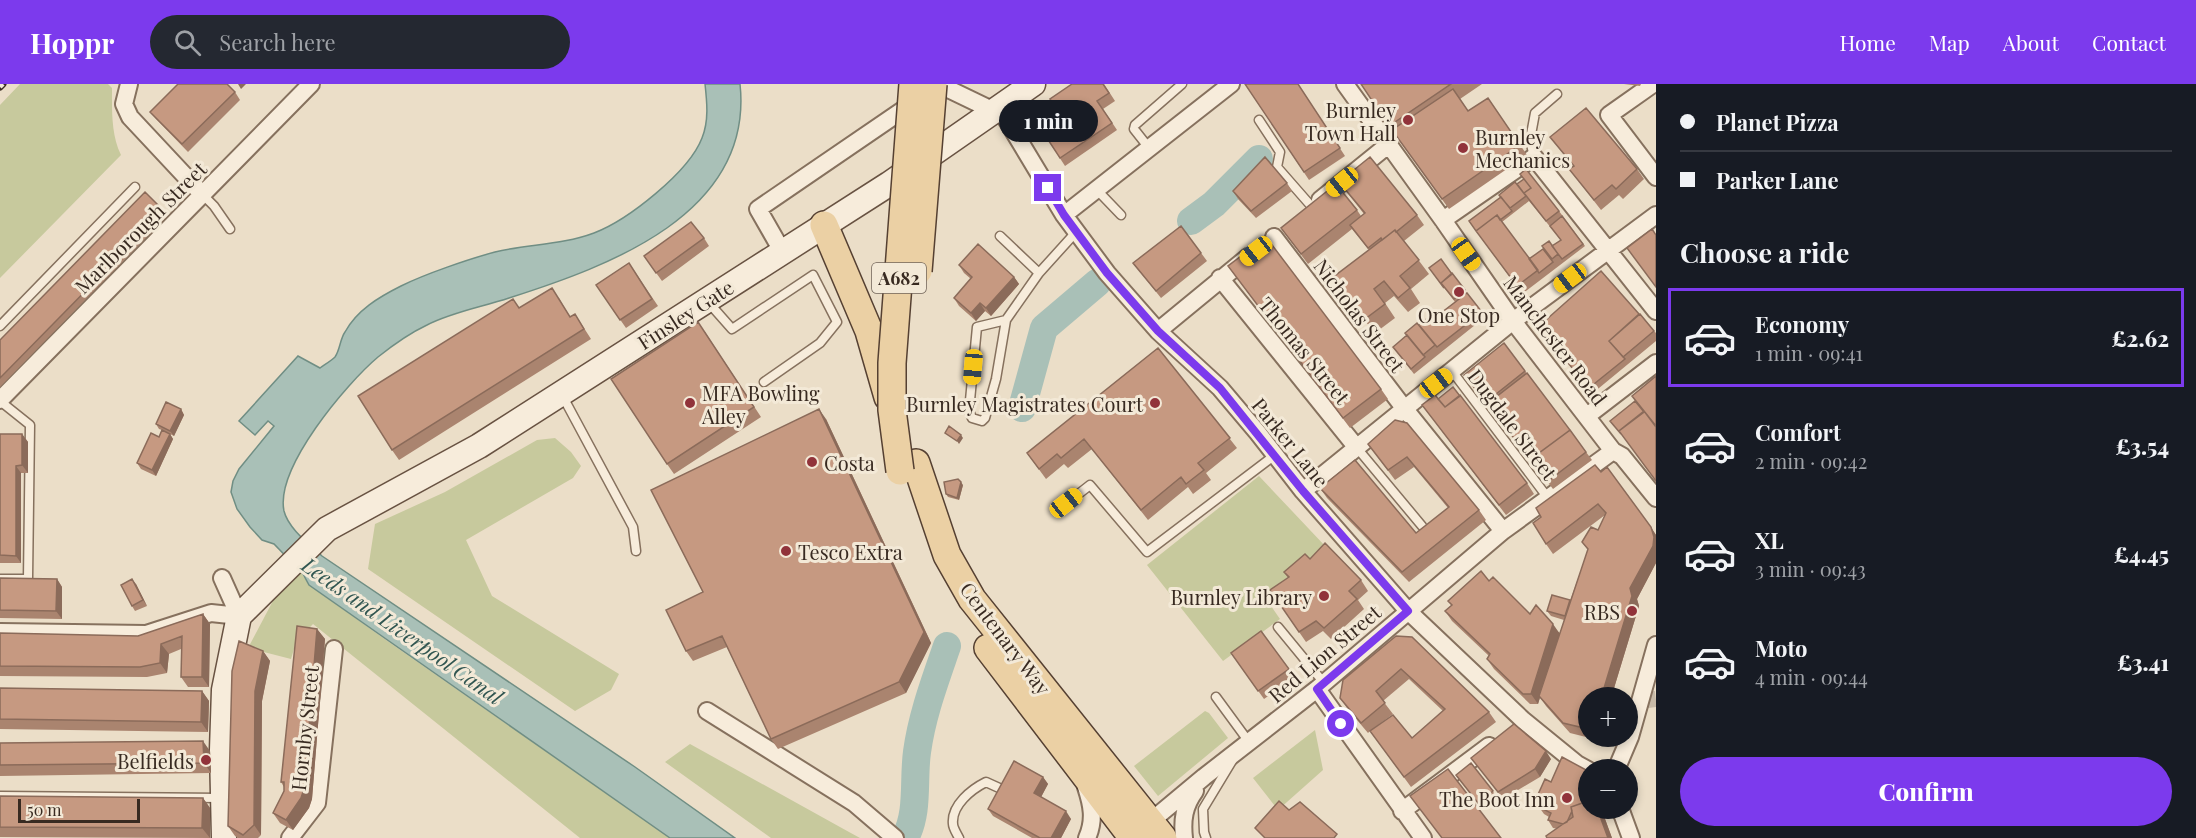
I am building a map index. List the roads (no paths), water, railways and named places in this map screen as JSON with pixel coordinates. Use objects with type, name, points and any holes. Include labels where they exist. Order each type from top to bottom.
[{"type":"main road","name":"Centenary Way","points":[[913,84],[892,363],[892,410],[908,467],[947,555],[972,599],[1122,787],[1141,836]]},
{"type":"main road","name":"Centenary Way","points":[[933,84],[910,375],[911,431],[905,493],[931,563],[959,609],[1083,773],[1141,836]]},
{"type":"main road","name":"A682","points":[[824,225],[869,331],[892,410]]},
{"type":"street","points":[[129,84],[124,104],[130,117],[201,194]]},
{"type":"street","name":"Marlborough Street","points":[[0,400],[311,84]]},
{"type":"street","points":[[782,251],[758,209],[939,84],[997,109]]},
{"type":"street","name":"Finsley Gate","points":[[238,616],[327,529],[479,446],[889,184],[1033,84]]},
{"type":"street","points":[[1064,215],[1231,84]]},
{"type":"street","name":"Manchester Road","points":[[1346,84],[1513,321],[1613,451],[1622,456],[1656,498]]},
{"type":"street","points":[[1653,84],[1609,115],[1656,177]]},
{"type":"street","name":"Parker Lane","points":[[997,109],[1064,215],[1107,273],[1158,331],[1220,388],[1303,491],[1514,727],[1578,765]]},
{"type":"street","points":[[1307,211],[1388,145]]},
{"type":"street","points":[[1443,220],[1534,157],[1656,311]]},
{"type":"street","points":[[1303,491],[1513,321],[1656,215]]},
{"type":"street","name":"Nicholas Street","points":[[1220,279],[1279,233],[1404,408],[1503,531]]},
{"type":"street","points":[[1158,331],[1220,279]]},
{"type":"street","name":"Thomas Street","points":[[1220,279],[1357,448]]},
{"type":"street","points":[[1587,416],[1656,363]]},
{"type":"street","name":"Red Lion Street","points":[[1141,836],[1204,777],[1320,686],[1503,531],[1613,451]]},
{"type":"street","points":[[222,578],[238,616],[218,698],[216,750],[223,798],[224,838]]},
{"type":"street","points":[[0,632],[146,634],[211,613],[238,616]]},
{"type":"street","points":[[1621,759],[1630,737],[1656,645]]},
{"type":"street","name":"Hornby Street","points":[[290,838],[317,803],[334,649]]},
{"type":"street","points":[[1320,686],[1402,811],[1423,838]]},
{"type":"street","points":[[707,711],[854,803],[892,836]]},
{"type":"street","points":[[1402,811],[1514,727]]},
{"type":"street","points":[[1083,773],[1092,808],[1091,829],[1087,838]]},
{"type":"street","name":"Red Lion Street","points":[[1184,838],[1182,824],[1187,802],[1204,777]]},
{"type":"street","points":[[1624,819],[1631,838]]},
{"type":"lane","points":[[1149,148],[1134,129],[1135,125],[1182,84]]},
{"type":"lane","points":[[1534,157],[1530,140],[1535,113],[1557,94]]},
{"type":"lane","points":[[1258,120],[1280,152],[1278,167],[1307,211]]},
{"type":"lane","points":[[0,326],[135,187]]},
{"type":"lane","points":[[1096,189],[1121,215]]},
{"type":"lane","points":[[201,194],[214,206],[231,229]]},
{"type":"lane","points":[[1006,320],[982,325],[975,331],[969,411],[972,418],[982,421],[985,418],[996,379],[1006,320],[1039,273],[1077,231]]},
{"type":"lane","points":[[1000,236],[1039,273]]},
{"type":"lane","points":[[706,300],[732,329],[813,275],[837,322],[820,343],[764,382]]},
{"type":"lane","name":"Dugdale Street","points":[[1452,371],[1548,498]]},
{"type":"lane","points":[[561,393],[633,527],[636,551]]},
{"type":"lane","points":[[0,400],[30,425],[28,579],[0,579]]},
{"type":"lane","points":[[1357,448],[1422,526]]},
{"type":"lane","points":[[1066,503],[1090,485],[1147,552],[1275,455]]},
{"type":"lane","points":[[1278,627],[1320,686]]},
{"type":"lane","points":[[1206,838],[1203,809],[1244,747],[1216,697]]},
{"type":"lane","points":[[959,838],[953,824],[956,808],[972,789],[986,782],[1016,798]]},
{"type":"lane","points":[[0,796],[223,798]]},
{"type":"water","name":"Leeds and Liverpool Canal","points":[[705,84],[740,84],[738,129],[724,168],[699,200],[667,228],[630,251],[548,285],[437,320],[396,344],[364,370],[332,406],[301,450],[284,493],[284,511],[290,524],[322,556],[635,767],[735,838],[670,838],[309,585],[303,574],[274,544],[262,540],[250,527],[237,509],[231,492],[239,469],[274,426],[268,421],[255,435],[239,421],[298,356],[320,368],[335,357],[343,335],[362,311],[411,281],[495,252],[582,237],[608,227],[640,206],[671,180],[695,151],[702,138],[707,118]]},
{"type":"waterway","points":[[1191,221],[1214,204],[1259,159]]},
{"type":"waterway","points":[[1022,408],[1044,328],[1097,283]]},
{"type":"waterway","points":[[905,838],[914,807],[917,752],[922,725],[947,646]]},
{"type":"tunnel","points":[[1640,701],[1656,699]]},
{"type":"railway","points":[[0,87],[3,84]]},
{"type":"place","name":"Burnley Town Hall","points":[[1408,120]]},
{"type":"place","name":"Burnley Mechanics","points":[[1463,148]]},
{"type":"place","name":"One Stop","points":[[1459,292]]},
{"type":"place","name":"MFA Bowling Alley","points":[[690,403]]},
{"type":"place","name":"Burnley Magistrates Court","points":[[1155,403]]},
{"type":"place","name":"Costa","points":[[812,462]]},
{"type":"place","name":"Tesco Extra","points":[[786,551]]},
{"type":"place","name":"Burnley Library","points":[[1324,596]]},
{"type":"place","name":"RBS","points":[[1632,611]]},
{"type":"place","name":"Belfields","points":[[206,760]]},
{"type":"place","name":"The Boot Inn","points":[[1567,798]]}]
